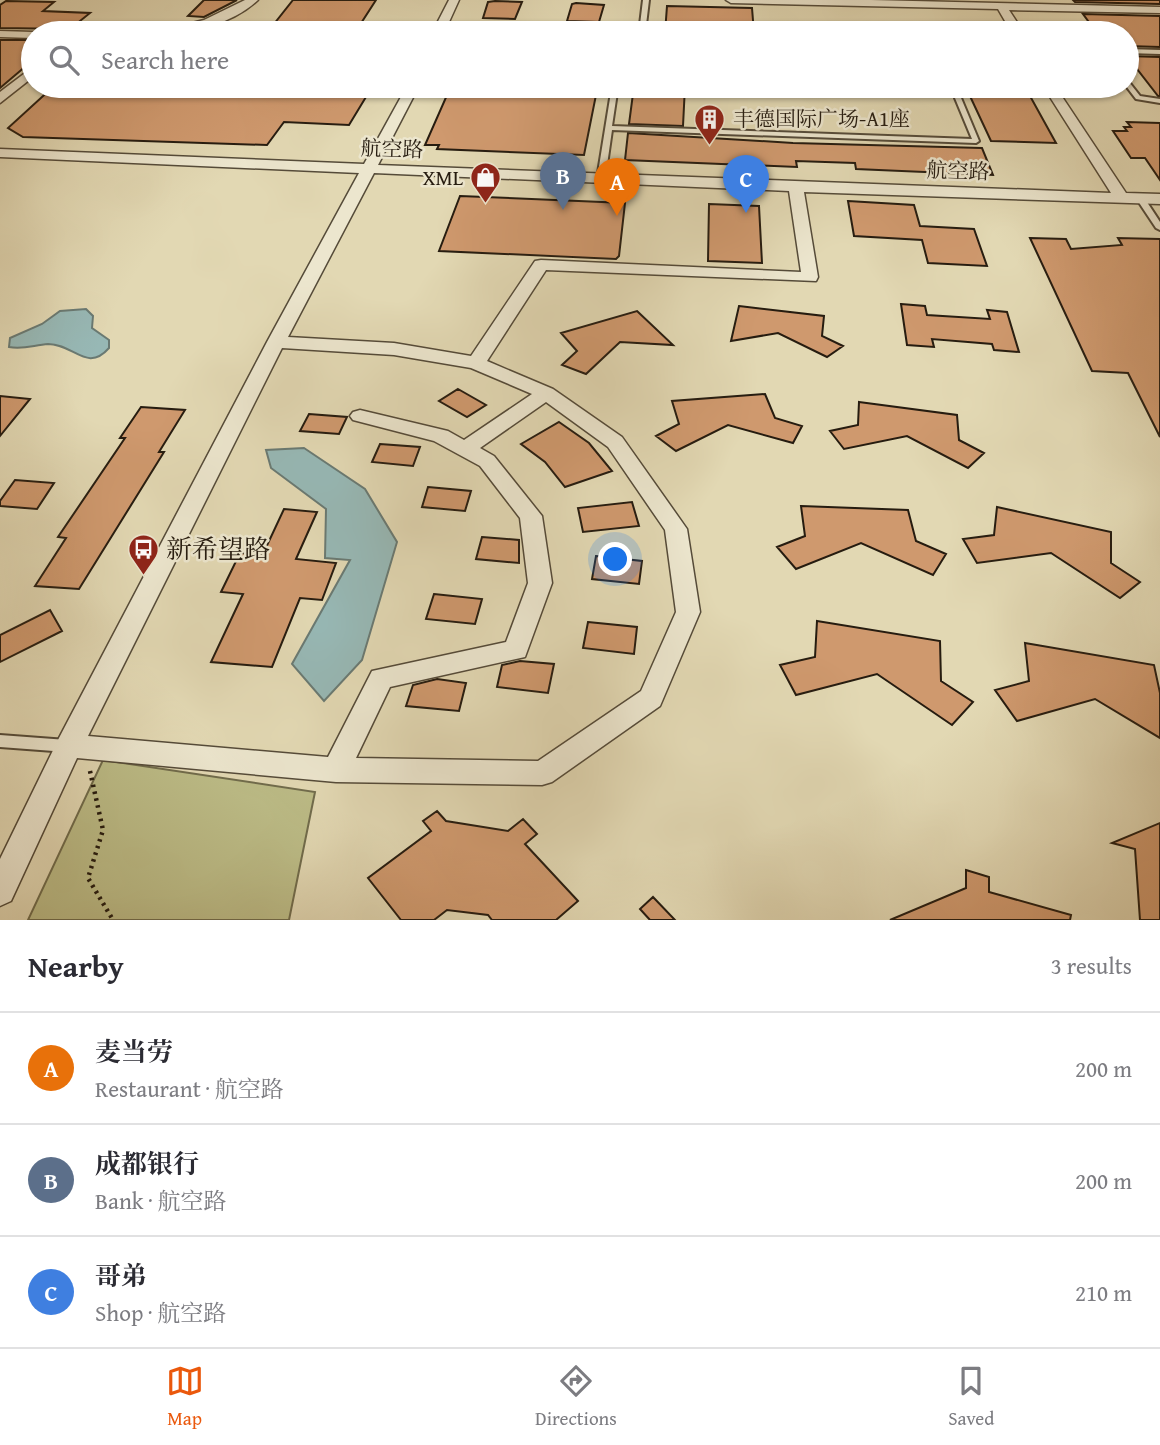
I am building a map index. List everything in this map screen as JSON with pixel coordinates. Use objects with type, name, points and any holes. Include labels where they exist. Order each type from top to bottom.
[{"type":"street","points":[[216,21],[253,0]]},
{"type":"street","points":[[444,21],[454,0]]},
{"type":"street","points":[[731,0],[969,3],[1002,7],[1160,10]]},
{"type":"street","points":[[1002,7],[1010,21]]},
{"type":"street","points":[[0,34],[21,35]]},
{"type":"street","points":[[0,99],[21,81]]},
{"type":"street","points":[[0,891],[78,747],[276,342],[407,98]]},
{"type":"street","points":[[1057,98],[1121,197]]},
{"type":"street","name":"航空路","points":[[0,153],[796,187],[1160,199]]},
{"type":"street","points":[[476,363],[541,265],[810,277],[796,187]]},
{"type":"street","points":[[78,747],[336,769],[542,773],[651,698],[688,612],[676,529],[615,442],[546,393],[476,363],[394,349],[276,342]]},
{"type":"street","points":[[465,449],[546,393]]},
{"type":"street","points":[[336,769],[381,678],[516,650],[540,583],[531,516],[487,461],[441,436],[360,416]]},
{"type":"lane","points":[[643,21],[646,0]]},
{"type":"lane","points":[[1139,51],[1160,52]]},
{"type":"lane","points":[[601,179],[613,98]]},
{"type":"lane","points":[[609,128],[976,141],[958,98]]},
{"type":"lane","points":[[1138,98],[1160,101]]},
{"type":"lane","points":[[1140,198],[1160,228]]},
{"type":"lane","points":[[0,741],[78,747]]},
{"type":"path","points":[[78,747],[103,830],[88,878],[113,920]]},
{"type":"green space","points":[[103,760],[315,792],[289,920],[28,920]]},
{"type":"water","points":[[86,309],[93,316],[92,328],[109,340],[109,348],[101,355],[87,358],[48,344],[24,348],[9,347],[10,338],[42,324],[60,311]]},
{"type":"water","points":[[304,448],[365,489],[397,542],[362,660],[324,701],[292,664],[350,560],[325,558],[326,509],[271,468],[266,450]]},
{"type":"building","points":[[204,0],[237,0],[204,17],[188,16]]},
{"type":"building","points":[[293,0],[376,0],[362,21],[276,21]]},
{"type":"building","points":[[1073,0],[1160,0],[1160,4],[1075,2]]},
{"type":"building","points":[[6,1],[54,2],[43,11],[90,13],[80,21],[21,21],[21,28],[0,28],[0,5]]},
{"type":"building","points":[[488,2],[522,2],[515,19],[483,18]]},
{"type":"building","points":[[572,4],[604,5],[599,21],[567,21]]},
{"type":"building","points":[[667,6],[752,8],[753,21],[666,21]]},
{"type":"building","points":[[1083,14],[1160,16],[1160,47],[1139,46],[1139,21],[1088,21]]},
{"type":"building","points":[[0,40],[21,40],[21,70],[0,88]]},
{"type":"building","points":[[1139,56],[1160,57],[1158,96],[1139,71]]},
{"type":"building","points":[[41,98],[365,98],[349,125],[284,122],[267,145],[23,137],[8,128]]},
{"type":"building","points":[[446,98],[595,98],[584,155],[437,149],[439,145],[425,145]]},
{"type":"building","points":[[632,98],[684,98],[683,126],[629,124]]},
{"type":"building","points":[[971,98],[1031,98],[1056,143],[991,141]]},
{"type":"building","points":[[1127,122],[1160,123],[1160,180],[1145,158],[1131,158],[1113,131],[1127,131],[1124,127],[1131,127]]},
{"type":"building","points":[[628,133],[793,143],[982,148],[993,175],[856,169],[855,163],[796,161],[797,167],[625,160]]},
{"type":"building","points":[[460,196],[625,203],[619,256],[616,259],[439,251]]},
{"type":"building","points":[[848,201],[914,205],[920,226],[974,229],[987,266],[928,263],[922,240],[854,236]]},
{"type":"building","points":[[709,204],[759,206],[762,263],[708,261]]},
{"type":"building","points":[[1030,238],[1066,239],[1071,249],[1122,245],[1118,238],[1160,239],[1160,437],[1128,373],[1092,371]]},
{"type":"building","points":[[901,304],[925,306],[927,315],[990,319],[987,310],[1007,312],[1019,352],[994,350],[992,344],[932,339],[934,347],[907,345]]},
{"type":"building","points":[[739,306],[824,316],[822,336],[843,346],[827,357],[778,333],[731,341]]},
{"type":"building","points":[[637,311],[673,345],[620,342],[586,374],[562,365],[577,351],[561,333]]},
{"type":"building","points":[[458,389],[486,405],[467,417],[439,401]]},
{"type":"building","points":[[765,394],[775,418],[802,426],[793,443],[728,425],[676,451],[656,436],[679,424],[672,401]]},
{"type":"building","points":[[0,396],[30,399],[0,436]]},
{"type":"building","points":[[859,402],[957,415],[959,440],[984,453],[968,468],[907,436],[844,449],[830,431],[858,425]]},
{"type":"building","points":[[141,407],[185,410],[159,452],[164,452],[79,589],[35,586],[66,538],[58,537],[125,438],[120,438]]},
{"type":"building","points":[[309,414],[347,417],[339,434],[300,431]]},
{"type":"building","points":[[559,422],[589,443],[612,471],[565,487],[545,462],[521,444]]},
{"type":"building","points":[[380,444],[420,447],[413,466],[372,462]]},
{"type":"building","points":[[15,480],[54,483],[37,509],[0,506],[0,501]]},
{"type":"building","points":[[428,487],[471,491],[465,511],[422,507]]},
{"type":"building","points":[[632,502],[639,526],[583,532],[578,508]]},
{"type":"building","points":[[801,506],[908,510],[916,541],[946,554],[933,575],[861,543],[796,569],[777,547],[805,536]]},
{"type":"building","points":[[997,507],[1111,532],[1111,563],[1140,582],[1120,598],[1051,553],[977,563],[963,539],[994,535]]},
{"type":"building","points":[[284,509],[317,512],[296,559],[336,563],[322,600],[300,598],[272,667],[211,662],[243,594],[221,592],[240,553],[263,554]]},
{"type":"building","points":[[482,537],[519,540],[519,563],[476,559]]},
{"type":"building","points":[[596,556],[642,561],[639,584],[592,579]]},
{"type":"building","points":[[434,594],[482,599],[475,624],[426,619]]},
{"type":"building","points":[[50,610],[62,631],[0,662],[0,635]]},
{"type":"building","points":[[817,621],[940,641],[941,681],[973,702],[952,725],[877,674],[796,695],[780,665],[815,657]]},
{"type":"building","points":[[588,622],[637,627],[634,654],[583,648]]},
{"type":"building","points":[[1025,643],[1154,665],[1160,693],[1160,738],[1095,699],[1017,721],[995,690],[1029,681]]},
{"type":"building","points":[[520,661],[554,664],[548,693],[497,687],[502,665]]},
{"type":"building","points":[[437,679],[466,683],[459,711],[406,706],[413,685]]},
{"type":"building","points":[[437,811],[446,821],[508,831],[523,819],[537,834],[525,844],[578,901],[556,920],[492,920],[488,915],[447,910],[434,920],[401,920],[368,878],[431,831],[423,821]]},
{"type":"building","points":[[1160,823],[1160,920],[1140,920],[1135,849],[1112,843]]},
{"type":"building","points":[[966,870],[989,877],[989,892],[1071,915],[1070,920],[890,920],[966,888]]},
{"type":"building","points":[[653,897],[675,920],[650,920],[640,909]]},
{"type":"place","name":"丰德国际广场-A1座","points":[[710,146]]},
{"type":"place","name":"XML","points":[[486,205]]},
{"type":"place","name":"成都银行","points":[[563,210]]},
{"type":"place","name":"哥弟","points":[[746,213]]},
{"type":"place","name":"麦当劳","points":[[617,216]]},
{"type":"place","name":"新希望路","points":[[143,576]]}]
